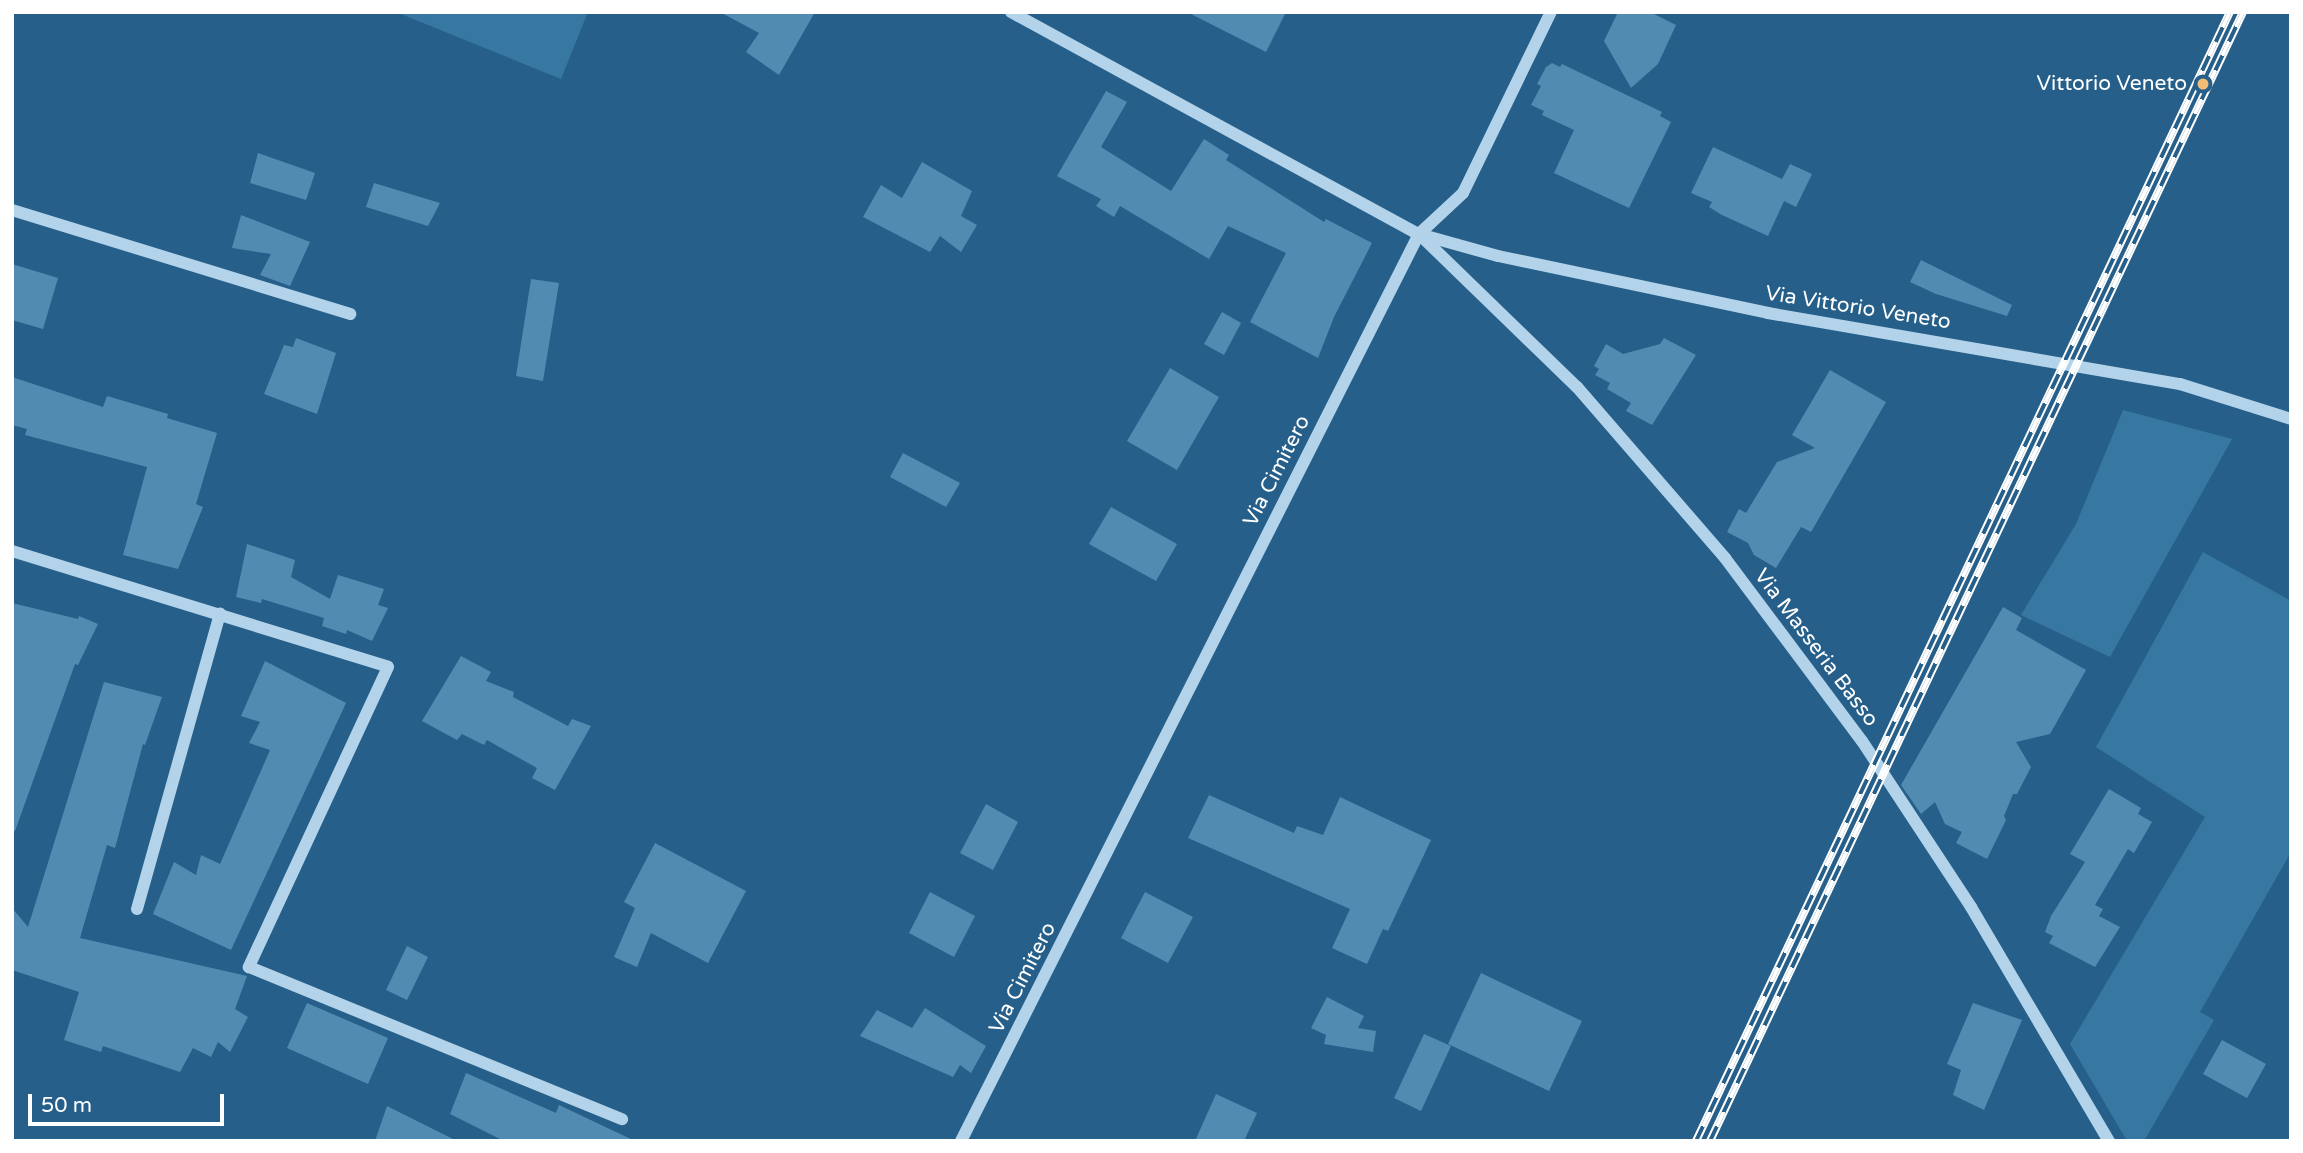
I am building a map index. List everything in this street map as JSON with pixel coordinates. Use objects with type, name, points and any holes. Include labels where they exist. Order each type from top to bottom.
[{"type":"street","points":[[1011,12],[1419,234],[1463,193],[1551,12]]},
{"type":"street","points":[[12,210],[350,314]]},
{"type":"street","name":"Via Vittorio Veneto","points":[[1419,234],[1498,256],[1768,313],[2179,384],[2291,419]]},
{"type":"street","name":"Via Cimitero","points":[[961,1141],[1419,234]]},
{"type":"street","name":"Via Masseria Basso","points":[[1419,234],[1577,387],[1725,558],[1862,741],[1970,907],[2109,1141]]},
{"type":"street","points":[[12,551],[388,667],[249,967],[622,1119]]},
{"type":"street","points":[[137,909],[220,613]]},
{"type":"shaded area","points":[[396,12],[588,12],[561,79]]},
{"type":"shaded area","points":[[2123,410],[2232,439],[2110,657],[2021,615],[2076,524]]},
{"type":"shaded area","points":[[2203,552],[2291,601],[2291,852],[2200,1012],[2214,1020],[2144,1141],[2127,1141],[2070,1044],[2205,817],[2096,747]]},
{"type":"building","points":[[720,12],[815,12],[779,75],[746,52],[759,33]]},
{"type":"building","points":[[1187,12],[1286,12],[1266,52]]},
{"type":"building","points":[[1618,12],[1650,12],[1676,25],[1658,64],[1631,88],[1604,41]]},
{"type":"building","points":[[1552,63],[1560,67],[1562,64],[1662,112],[1660,116],[1671,122],[1629,208],[1554,173],[1574,130],[1542,115],[1544,111],[1531,105],[1541,86],[1537,84],[1546,67]]},
{"type":"building","points":[[1106,91],[1127,102],[1101,147],[1171,191],[1204,139],[1229,155],[1226,160],[1324,222],[1326,219],[1372,243],[1334,317],[1318,358],[1250,322],[1286,253],[1228,226],[1209,259],[1120,206],[1114,217],[1096,206],[1101,199],[1057,176]]},
{"type":"building","points":[[1713,147],[1782,179],[1790,164],[1812,174],[1796,207],[1784,201],[1768,236],[1722,215],[1709,207],[1712,202],[1691,193]]},
{"type":"building","points":[[258,153],[315,173],[306,200],[250,183]]},
{"type":"building","points":[[922,162],[972,191],[961,216],[977,225],[961,252],[940,236],[930,252],[863,217],[881,185],[902,198]]},
{"type":"building","points":[[374,183],[440,203],[428,226],[366,207]]},
{"type":"building","points":[[241,215],[310,242],[290,286],[260,275],[271,254],[232,248]]},
{"type":"building","points":[[1921,260],[2012,305],[2007,316],[1936,294],[1910,282]]},
{"type":"building","points":[[12,264],[58,278],[43,329],[12,320]]},
{"type":"building","points":[[531,279],[559,283],[543,381],[516,376]]},
{"type":"building","points":[[1222,312],[1241,323],[1224,355],[1204,344]]},
{"type":"building","points":[[296,338],[336,353],[317,414],[264,394],[284,345],[293,347]]},
{"type":"building","points":[[1664,338],[1696,355],[1652,425],[1626,411],[1631,403],[1607,389],[1610,383],[1595,375],[1599,369],[1594,366],[1606,344],[1623,354],[1660,344]]},
{"type":"building","points":[[1170,368],[1219,397],[1177,470],[1127,441]]},
{"type":"building","points":[[1830,370],[1886,402],[1811,532],[1801,527],[1776,568],[1754,555],[1748,543],[1727,532],[1739,509],[1746,513],[1777,462],[1815,448],[1792,435]]},
{"type":"building","points":[[12,377],[103,407],[107,396],[168,414],[167,418],[217,433],[196,504],[203,507],[178,569],[123,555],[147,467],[25,435],[27,429],[12,425]]},
{"type":"building","points":[[903,453],[960,483],[946,507],[890,477]]},
{"type":"building","points":[[1111,507],[1177,544],[1156,581],[1089,544]]},
{"type":"building","points":[[247,544],[295,560],[291,577],[330,599],[338,575],[384,589],[378,605],[388,608],[372,641],[347,630],[346,634],[322,626],[324,618],[262,599],[261,603],[236,597]]},
{"type":"building","points":[[12,603],[78,619],[79,616],[98,624],[78,665],[75,664],[15,831],[12,830]]},
{"type":"building","points":[[2003,607],[2022,618],[2016,630],[2086,670],[2050,734],[2016,742],[2031,767],[2017,794],[2013,794],[2004,816],[2006,820],[1987,859],[1956,843],[1962,832],[1945,824],[1935,802],[1921,814],[1901,785]]},
{"type":"building","points":[[461,656],[491,672],[486,681],[514,692],[513,697],[568,726],[572,719],[591,726],[555,790],[532,778],[537,768],[487,740],[484,745],[462,734],[457,740],[422,721]]},
{"type":"building","points":[[265,661],[346,703],[231,950],[153,914],[174,862],[196,875],[201,855],[220,864],[270,750],[249,743],[260,722],[241,716]]},
{"type":"building","points":[[104,682],[162,697],[145,745],[143,744],[115,848],[107,845],[80,938],[247,976],[235,1009],[248,1017],[230,1052],[218,1042],[211,1057],[193,1048],[180,1072],[103,1046],[101,1052],[64,1040],[79,992],[12,970],[12,908],[28,927]]},
{"type":"building","points":[[2109,789],[2141,808],[2138,814],[2152,822],[2134,853],[2128,849],[2095,905],[2103,909],[2099,916],[2120,927],[2095,967],[2049,943],[2053,936],[2045,932],[2051,916],[2085,862],[2070,854]]},
{"type":"building","points":[[1209,795],[1294,833],[1297,826],[1323,835],[1340,797],[1431,840],[1388,931],[1383,929],[1367,964],[1332,948],[1350,909],[1188,838]]},
{"type":"building","points":[[986,804],[1018,822],[993,870],[960,853]]},
{"type":"building","points":[[655,843],[746,891],[708,963],[651,933],[637,967],[614,957],[635,908],[624,902]]},
{"type":"building","points":[[930,892],[975,916],[954,957],[909,933]]},
{"type":"building","points":[[1145,892],[1193,917],[1168,963],[1121,938]]},
{"type":"building","points":[[407,946],[428,957],[407,1000],[386,990]]},
{"type":"building","points":[[1481,973],[1582,1021],[1549,1091],[1448,1044]]},
{"type":"building","points":[[1327,997],[1364,1016],[1358,1028],[1376,1031],[1373,1052],[1324,1044],[1326,1035],[1311,1028]]},
{"type":"building","points":[[307,1003],[388,1038],[368,1084],[287,1048]]},
{"type":"building","points":[[1973,1003],[2022,1020],[1984,1110],[1953,1095],[1961,1070],[1947,1064]]},
{"type":"building","points":[[925,1008],[986,1046],[971,1073],[960,1065],[953,1077],[860,1036],[877,1010],[912,1028]]},
{"type":"building","points":[[1424,1034],[1451,1046],[1421,1111],[1394,1098]]},
{"type":"building","points":[[2222,1040],[2266,1064],[2247,1098],[2203,1074]]},
{"type":"building","points":[[466,1073],[556,1113],[559,1105],[635,1141],[504,1141],[450,1114]]},
{"type":"building","points":[[1216,1094],[1257,1113],[1244,1141],[1195,1141]]},
{"type":"building","points":[[387,1106],[457,1141],[375,1141]]},
{"type":"railway","points":[[1696,1141],[2230,12]]},
{"type":"railway","points":[[1710,1141],[2243,12]]},
{"type":"place","name":"Vittorio Veneto","points":[[2203,84]]}]
